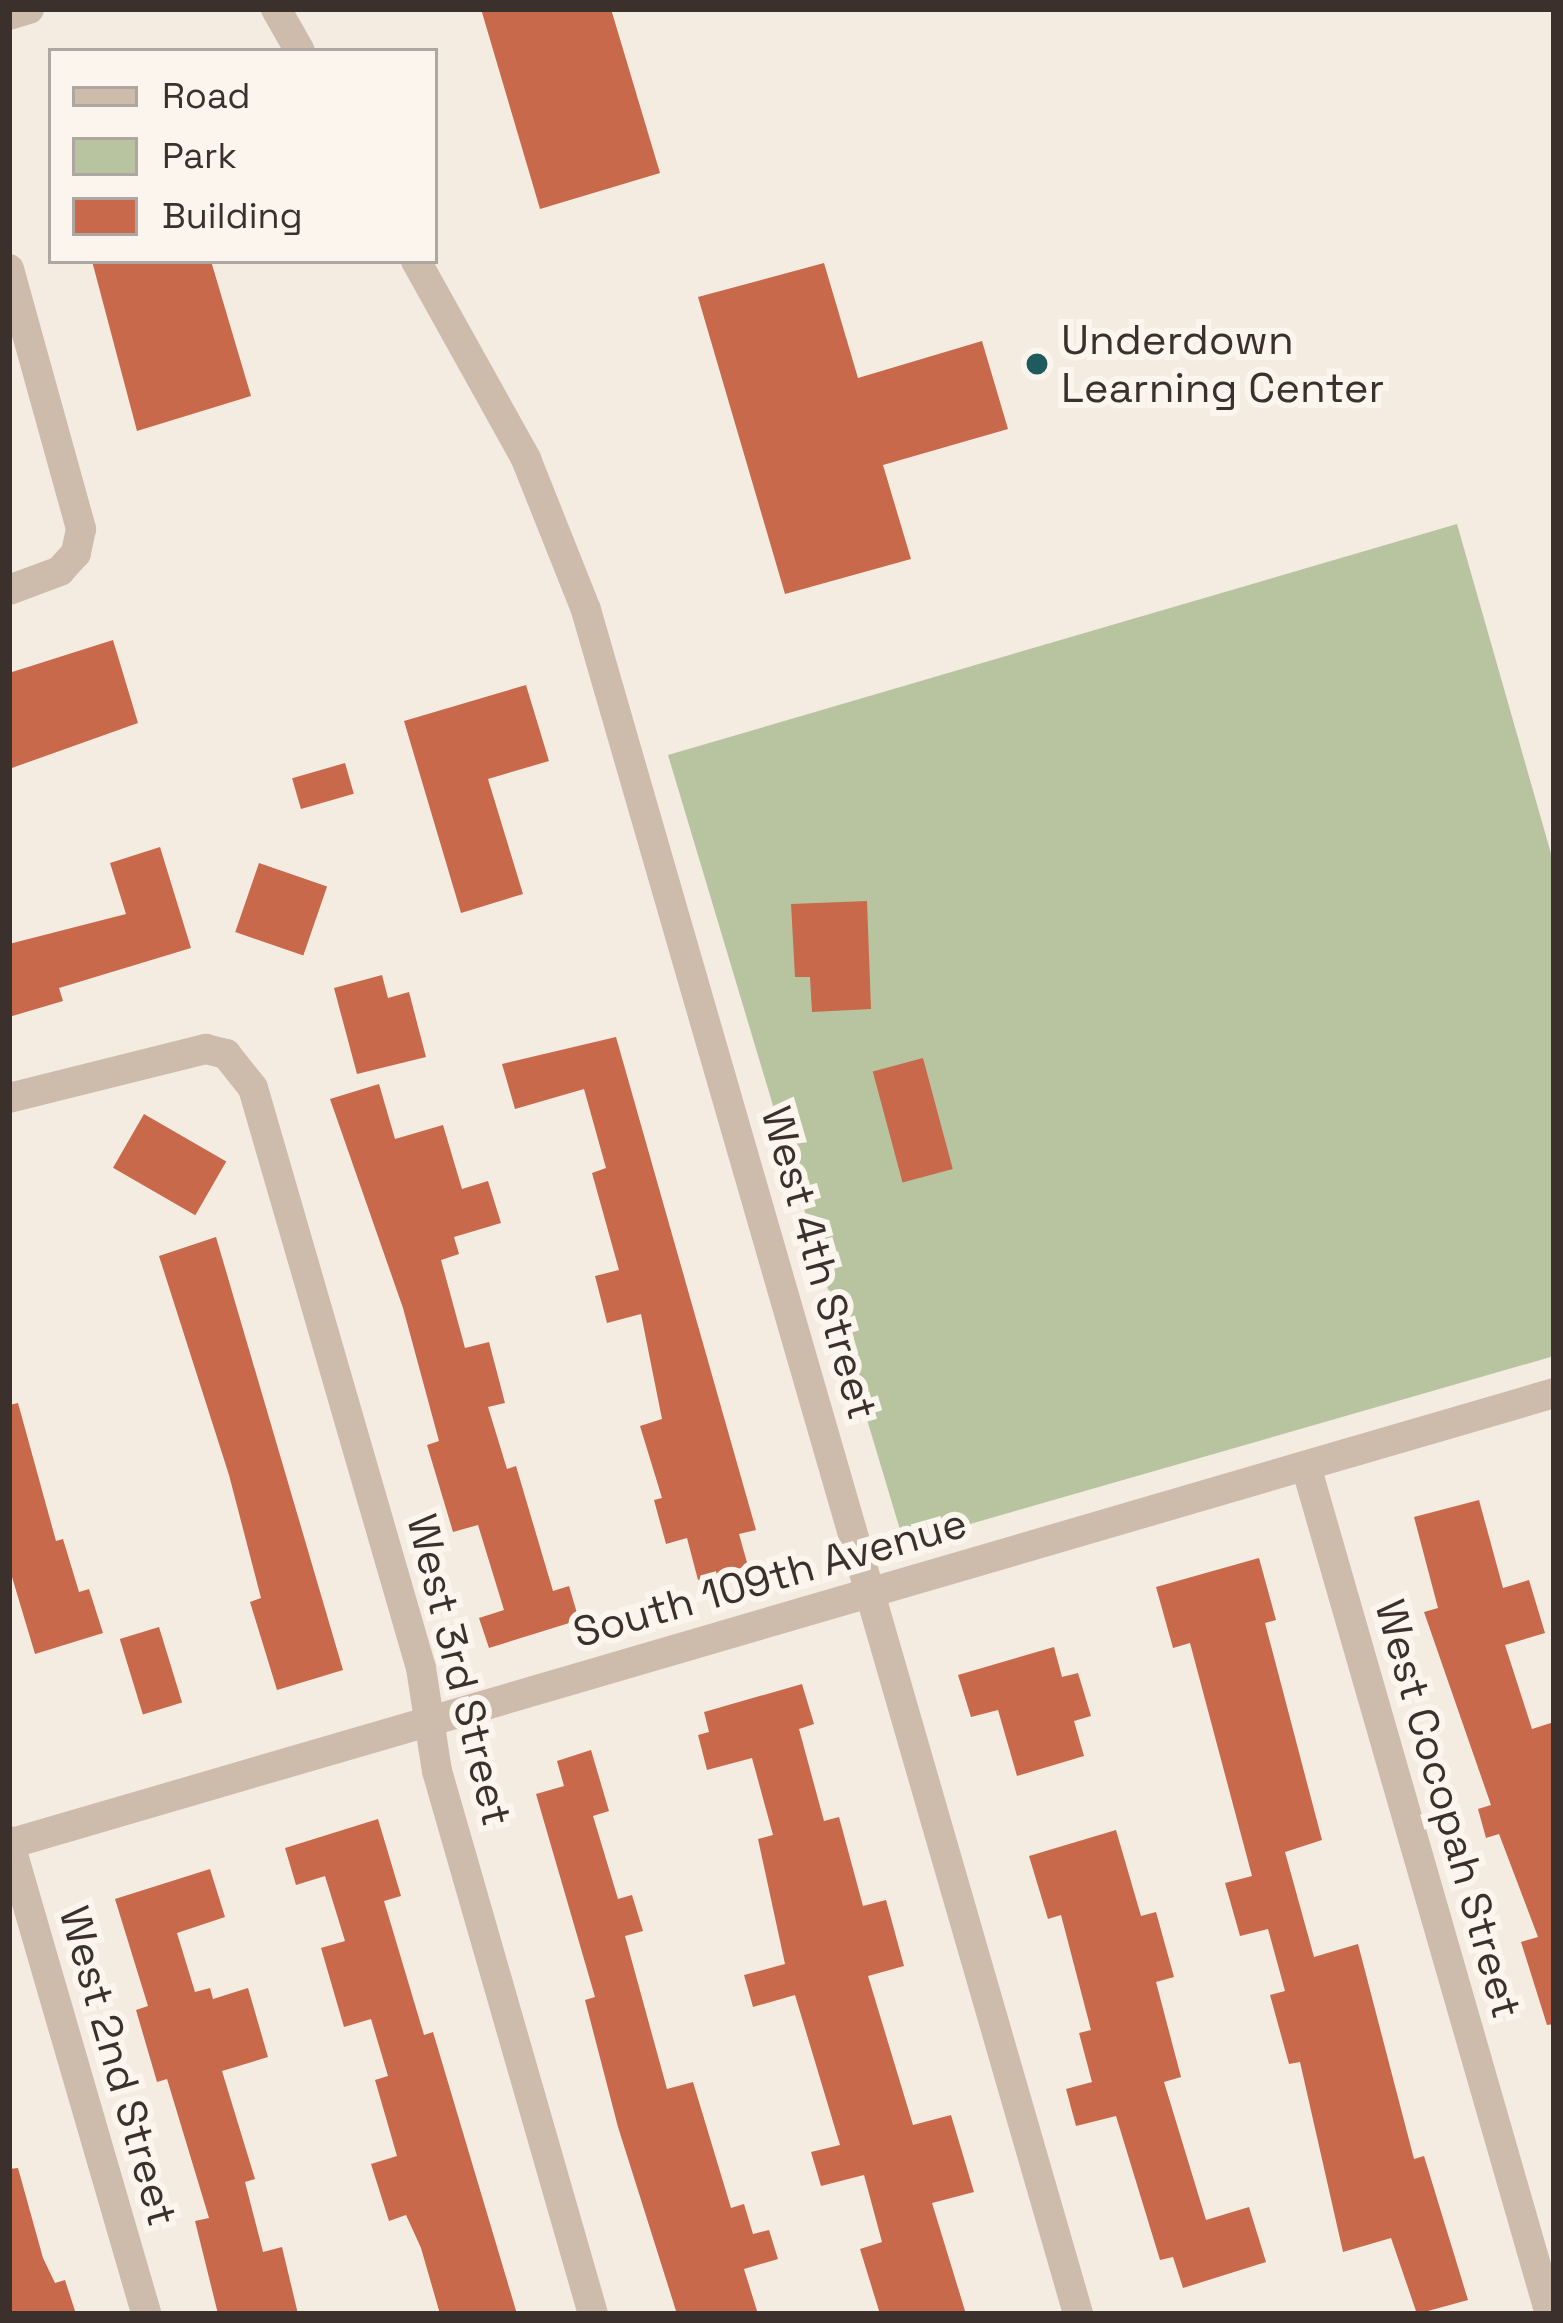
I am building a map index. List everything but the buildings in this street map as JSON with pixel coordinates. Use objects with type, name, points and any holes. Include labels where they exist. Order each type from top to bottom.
[{"type":"street","points":[[9,15],[29,9]]},
{"type":"street","points":[[276,9],[298,48]]},
{"type":"street","name":"West 4th Street","points":[[418,264],[526,460],[569,560],[1078,2314]]},
{"type":"street","points":[[9,269],[76,502],[76,553],[60,571],[9,590]]},
{"type":"street","name":"West 3rd Street","points":[[9,1098],[160,1055],[226,1054],[260,1108],[421,1668],[430,1721],[593,2314]]},
{"type":"street","name":"South 109th Avenue","points":[[9,1843],[1554,1393]]},
{"type":"street","name":"West Cocopah Street","points":[[1306,1466],[1550,2314]]},
{"type":"street","name":"West 2nd Street","points":[[9,1843],[146,2314]]},
{"type":"green space","points":[[1457,524],[1554,864],[1554,1356],[904,1543],[668,755]]},
{"type":"place","name":"Underdown Learning Center","points":[[1037,364]]}]
